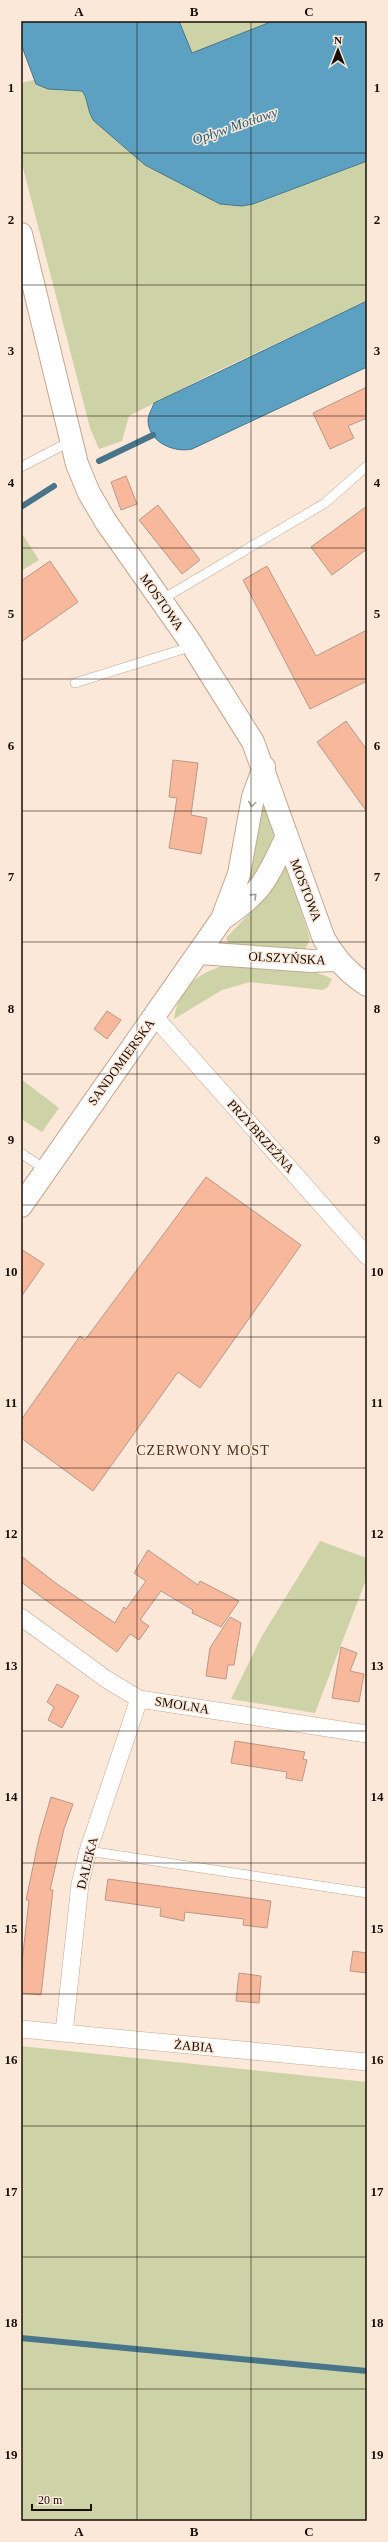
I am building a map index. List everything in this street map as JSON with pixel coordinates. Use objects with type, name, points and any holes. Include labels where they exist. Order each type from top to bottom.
[{"type":"street","name":"MOSTOWA","points":[[21,234],[24,261],[71,442],[77,464],[89,493],[106,522],[193,646],[240,717],[264,767],[286,838],[324,939],[336,960]]},
{"type":"street","name":"SANDOMIERSKA","points":[[21,1206],[222,919],[239,874],[253,797],[264,767]]},
{"type":"street","name":"SANDOMIERSKA","points":[[222,919],[248,901],[260,890],[286,838]]},
{"type":"street","name":"OLSZYŃSKA","points":[[199,953],[311,961],[336,960],[350,974],[367,985]]},
{"type":"street","name":"PRZYBRZEŻNA","points":[[154,1016],[367,1256]]},
{"type":"street","name":"SMOLNA","points":[[21,1617],[106,1679],[139,1698],[367,1734]]},
{"type":"street","name":"DALEKA","points":[[64,2033],[80,1884],[88,1851],[139,1698]]},
{"type":"street","name":"ŻABIA","points":[[21,2029],[367,2062]]},
{"type":"lane","points":[[21,467],[71,442]]},
{"type":"lane","points":[[161,600],[325,503],[367,466]]},
{"type":"lane","points":[[74,683],[193,646]]},
{"type":"lane","points":[[21,1153],[46,1170]]},
{"type":"lane","points":[[88,1851],[367,1893]]},
{"type":"green space","points":[[179,21],[273,21],[192,54]]},
{"type":"green space","points":[[34,80],[43,87],[49,89],[82,91],[94,121],[145,165],[220,204],[253,204],[367,161],[367,301],[213,373],[129,416],[122,441],[99,449],[90,428],[21,160],[21,83]]},
{"type":"green space","points":[[21,532],[39,560],[21,571]]},
{"type":"green space","points":[[264,804],[275,831],[274,839],[272,848],[265,863],[245,890],[261,807]]},
{"type":"green space","points":[[284,867],[288,869],[310,939],[305,950],[230,945],[226,938],[263,899]]},
{"type":"green space","points":[[226,965],[294,968],[307,970],[332,979],[328,987],[323,990],[250,982],[222,990],[174,1019],[176,1008],[180,999],[191,983],[206,972]]},
{"type":"green space","points":[[21,1079],[59,1108],[42,1132],[21,1119]]},
{"type":"green space","points":[[320,1541],[367,1558],[367,1577],[315,1713],[231,1699],[262,1636]]},
{"type":"green space","points":[[21,2046],[367,2082],[367,2521],[21,2521]]},
{"type":"water","name":"Opływ Motławy","points":[[21,21],[179,21],[192,53],[273,21],[367,21],[367,161],[253,204],[242,206],[220,204],[145,165],[94,121],[82,91],[48,89],[36,84],[21,44]]},
{"type":"water","points":[[367,301],[367,367],[192,449],[185,450],[171,448],[164,445],[158,441],[149,429],[149,414],[154,403]]},
{"type":"building","points":[[367,387],[367,418],[348,426],[354,438],[330,449],[313,413]]},
{"type":"building","points":[[126,476],[137,504],[121,510],[111,482]]},
{"type":"building","points":[[158,505],[200,560],[182,574],[139,520]]},
{"type":"building","points":[[367,506],[367,549],[332,575],[311,547]]},
{"type":"building","points":[[50,561],[78,602],[21,642],[21,581]]},
{"type":"building","points":[[267,566],[316,656],[367,630],[367,681],[310,709],[243,580]]},
{"type":"building","points":[[346,721],[367,750],[367,812],[317,742]]},
{"type":"building","points":[[173,760],[198,763],[191,815],[207,818],[201,854],[169,848],[177,798],[169,797]]},
{"type":"building","points":[[107,1011],[121,1020],[107,1039],[94,1029]]},
{"type":"building","points":[[206,1177],[301,1245],[200,1388],[178,1372],[93,1491],[21,1438],[21,1420],[80,1336],[85,1340]]},
{"type":"building","points":[[21,1249],[44,1264],[21,1297]]},
{"type":"building","points":[[148,1550],[198,1585],[200,1581],[239,1601],[221,1627],[192,1613],[193,1610],[161,1591],[140,1620],[149,1626],[139,1640],[130,1634],[117,1652],[21,1582],[21,1556],[57,1584],[115,1623],[124,1607],[126,1609],[146,1581],[134,1573]]},
{"type":"building","points":[[230,1617],[241,1623],[234,1665],[228,1665],[226,1679],[206,1676],[210,1648]]},
{"type":"building","points":[[341,1647],[357,1653],[350,1671],[364,1674],[359,1702],[332,1698]]},
{"type":"building","points":[[57,1684],[79,1696],[62,1728],[48,1720],[54,1707],[47,1702]]},
{"type":"building","points":[[235,1741],[305,1752],[303,1759],[307,1760],[302,1781],[286,1778],[287,1772],[231,1763]]},
{"type":"building","points":[[51,1797],[73,1804],[64,1829],[50,1890],[53,1890],[41,1995],[21,1993],[21,1971],[29,1900],[26,1900],[39,1838]]},
{"type":"building","points":[[108,1879],[271,1901],[267,1928],[243,1925],[244,1919],[185,1912],[184,1921],[160,1916],[161,1908],[105,1900]]},
{"type":"building","points":[[353,1951],[367,1953],[367,1973],[350,1971]]},
{"type":"building","points":[[239,1973],[261,1976],[259,2003],[236,2001]]},
{"type":"waterway","points":[[99,461],[153,435]]},
{"type":"waterway","points":[[21,507],[54,486]]},
{"type":"waterway","points":[[21,2338],[367,2371]]},
{"type":"district","name":"CZERWONY MOST","points":[[203,1450]]}]
